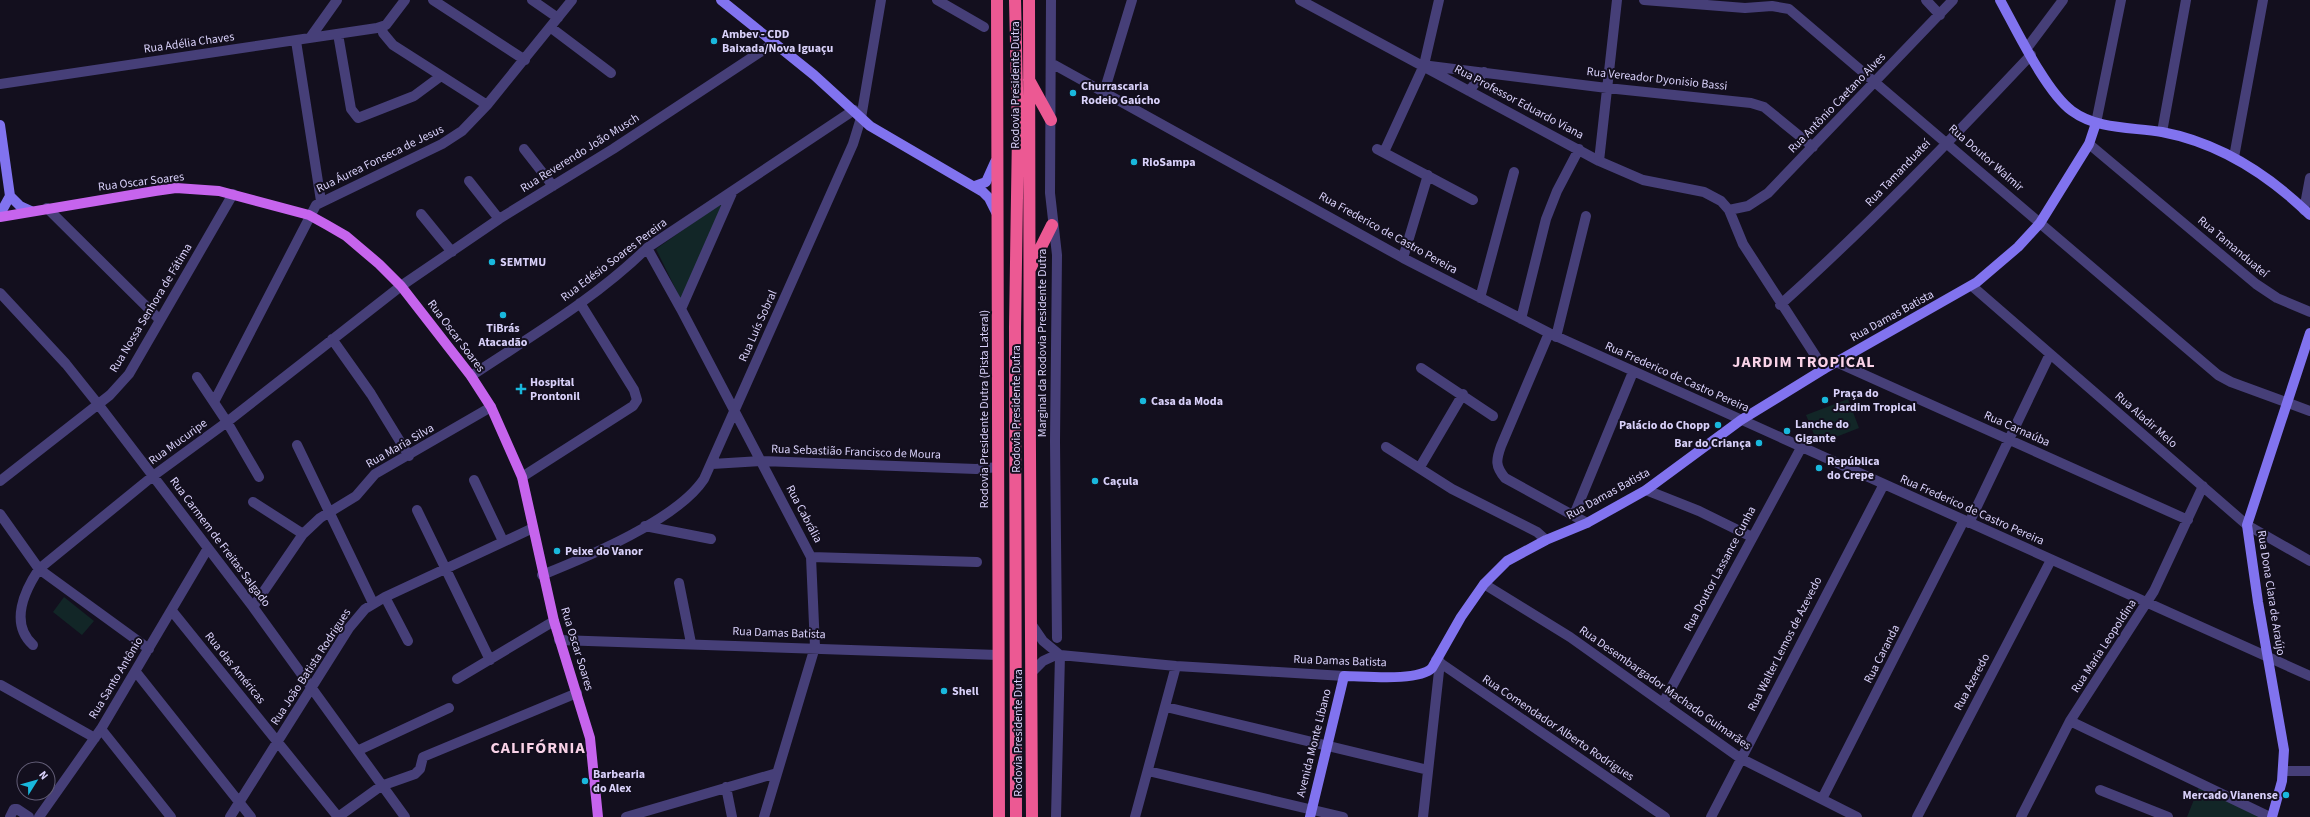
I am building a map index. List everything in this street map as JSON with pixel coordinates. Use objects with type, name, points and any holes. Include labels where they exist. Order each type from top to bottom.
[{"type":"highway","name":"Rodovia Presidente Dutra (Pista Lateral)","points":[[996,0],[999,467],[999,817]]},
{"type":"highway","name":"Rodovia Presidente Dutra","points":[[1015,0],[1018,132],[1015,327],[1016,817]]},
{"type":"highway","name":"Rodovia Presidente Dutra","points":[[1029,0],[1032,817]]},
{"type":"highway","points":[[1029,79],[1050,120]]},
{"type":"highway","points":[[1029,270],[1052,225]]},
{"type":"main road","name":"Rua Oscar Soares","points":[[0,215],[176,188],[198,189],[233,194],[309,215],[346,236],[379,264],[401,286],[471,376],[491,407],[522,477],[542,575],[559,640],[590,738],[598,817]]},
{"type":"street","points":[[310,38],[337,0]]},
{"type":"street","points":[[405,0],[392,19],[382,27],[383,33],[393,45],[487,105]]},
{"type":"street","points":[[433,0],[525,60]]},
{"type":"street","points":[[532,0],[558,18]]},
{"type":"street","name":"Rua Áurea Fonseca de Jesus","points":[[214,402],[309,215],[316,205],[442,144],[462,131],[487,105],[525,60],[572,0]]},
{"type":"street","points":[[721,0],[854,110],[875,130],[975,186],[989,198],[998,216]]},
{"type":"street","name":"Rua Luís Sobral","points":[[542,575],[584,558],[645,526],[698,488],[712,464],[850,151],[861,118],[881,0]]},
{"type":"street","points":[[936,0],[984,27]]},
{"type":"street","name":"Marginal da Rodovia Presidente Dutra","points":[[1051,0],[1050,193],[1052,225],[1057,255],[1055,442],[1057,638]]},
{"type":"street","points":[[1104,92],[1132,0]]},
{"type":"street","name":"Rua Professor Eduardo Viana","points":[[1300,0],[1424,65],[1599,161],[1643,180],[1713,196],[1721,201],[1729,210]]},
{"type":"street","points":[[1439,0],[1424,65],[1381,150],[1472,200]]},
{"type":"street","points":[[1599,161],[1617,0]]},
{"type":"street","name":"Rua Doutor Walmir","points":[[1644,0],[1745,8],[1772,6],[1789,9],[1947,141],[2040,223],[2218,375],[2240,386],[2289,401],[2310,410]]},
{"type":"street","points":[[1926,0],[1940,15]]},
{"type":"street","name":"Rua Antônio Caetano Alves","points":[[1729,210],[1748,206],[1768,193],[1953,0]]},
{"type":"street","points":[[2000,0],[2029,51],[2063,102],[2072,111],[2096,123],[2162,132],[2188,139],[2234,157],[2258,172],[2307,213]]},
{"type":"street","name":"Rua Tamanduateí","points":[[1780,305],[1826,264],[1947,141],[2029,51],[2063,0]]},
{"type":"street","points":[[2089,144],[2096,123],[2121,0]]},
{"type":"street","points":[[2162,132],[2186,0]]},
{"type":"street","points":[[2234,157],[2263,0]]},
{"type":"street","name":"Rua Adélia Chaves","points":[[0,84],[382,27]]},
{"type":"street","points":[[550,27],[611,73]]},
{"type":"street","points":[[338,34],[351,109],[358,118],[414,96],[441,76]]},
{"type":"street","points":[[296,41],[321,202]]},
{"type":"street","name":"Rua Reverendo João Musch","points":[[401,286],[499,220],[637,134],[774,43]]},
{"type":"street","name":"Rua Frederico de Castro Pereira","points":[[1051,63],[1404,258],[1552,335],[2310,676]]},
{"type":"street","name":"Rua Vereador Dyonisio Bassi","points":[[1424,65],[1607,88],[1758,104],[1773,114],[1812,147]]},
{"type":"street","points":[[1469,90],[1484,72]]},
{"type":"street","name":"Rua Edésio Soares Pereira","points":[[471,376],[580,303],[625,270],[646,248],[732,193],[854,110]]},
{"type":"street","points":[[0,124],[10,196],[0,215]]},
{"type":"street","name":"Rua Tamanduateí","points":[[2089,144],[2256,284],[2277,298],[2310,312]]},
{"type":"street","name":"Rua Damas Batista","points":[[1059,654],[1176,666],[1344,676],[1420,675],[1429,670],[1438,661],[1461,617],[1484,584],[1507,561],[1546,540],[1587,523],[1646,490],[1741,420],[1836,362],[1972,286],[2018,247],[2040,223],[2089,144]]},
{"type":"street","points":[[524,149],[553,186]]},
{"type":"street","points":[[1521,319],[1546,219],[1557,191],[1579,149]]},
{"type":"street","points":[[975,186],[983,184],[990,178],[997,152]]},
{"type":"street","points":[[1480,298],[1514,172]]},
{"type":"street","points":[[1404,258],[1428,175]]},
{"type":"street","points":[[2307,213],[2310,178]]},
{"type":"street","points":[[469,181],[499,220]]},
{"type":"street","points":[[681,309],[732,193]]},
{"type":"street","name":"Rua Nossa Senhora de Fátima","points":[[0,481],[98,404],[129,374],[233,194]]},
{"type":"street","points":[[10,196],[20,206],[31,211]]},
{"type":"street","points":[[47,208],[160,320]]},
{"type":"street","points":[[1729,210],[1743,244],[1780,305],[1824,369]]},
{"type":"street","points":[[421,214],[452,252]]},
{"type":"street","points":[[1586,216],[1552,335],[1501,446],[1496,466],[1505,478],[1587,523]]},
{"type":"street","name":"Rua Cabrália","points":[[646,248],[681,309],[811,557],[815,647],[764,817]]},
{"type":"street","name":"Rua Mucuripe","points":[[33,645],[24,632],[21,607],[27,588],[40,569],[153,476],[227,422],[401,286]]},
{"type":"street","name":"Rua Aladir Melo","points":[[1972,286],[2203,486],[2247,526],[2310,561]]},
{"type":"street","name":"Rua Carmem de Freitas Salgado","points":[[0,293],[66,364],[98,404],[253,607],[381,786],[405,817]]},
{"type":"street","points":[[522,477],[606,425],[634,406],[637,400],[634,390],[580,303]]},
{"type":"street","name":"Rua Dona Clara de Araújo","points":[[2271,817],[2284,771],[2282,730],[2268,658],[2247,526],[2310,334]]},
{"type":"street","points":[[332,339],[371,394],[409,456]]},
{"type":"street","name":"Rua Caranda","points":[[1822,799],[2008,440],[2050,354]]},
{"type":"street","name":"Rua Carnaúba","points":[[1836,362],[2188,520]]},
{"type":"street","points":[[1421,368],[1463,394],[1493,416]]},
{"type":"street","points":[[1574,515],[1633,372]]},
{"type":"street","points":[[197,377],[227,422],[259,477]]},
{"type":"street","points":[[1420,467],[1463,394]]},
{"type":"street","name":"Rua Maria Silva","points":[[253,607],[303,534],[330,511],[356,496],[371,476],[409,456],[491,407]]},
{"type":"street","points":[[297,445],[373,603]]},
{"type":"street","points":[[1386,447],[1459,492],[1537,532],[1546,540]]},
{"type":"street","name":"Rua Doutor Lassance Cunha","points":[[1663,703],[1752,536],[1801,448]]},
{"type":"street","name":"Rua Sebastião Francisco de Moura","points":[[712,464],[761,461],[976,469],[999,467]]},
{"type":"street","points":[[474,480],[503,541]]},
{"type":"street","name":"Rua Walter Lemos de Azevedo","points":[[1711,817],[1740,758],[1884,484]]},
{"type":"street","name":"Rua Maria Leopoldina","points":[[2021,817],[2070,721],[2147,603],[2203,486]]},
{"type":"street","points":[[1646,490],[1699,511],[1752,536]]},
{"type":"street","points":[[253,502],[303,534]]},
{"type":"street","points":[[417,510],[490,660]]},
{"type":"street","points":[[0,514],[40,569],[149,649]]},
{"type":"street","points":[[645,526],[711,539]]},
{"type":"street","name":"Rua João Batista Rodrigues","points":[[230,817],[349,628],[373,603],[533,528]]},
{"type":"street","name":"Rua Santo Antônio","points":[[39,817],[101,729],[208,548]]},
{"type":"street","points":[[811,557],[977,562]]},
{"type":"street","name":"Rua Azeredo","points":[[1917,817],[2051,560]]},
{"type":"street","points":[[679,583],[690,644]]},
{"type":"street","name":"Rua Desembargador Machado Guimarães","points":[[1484,584],[1570,637],[1740,758],[1858,817]]},
{"type":"street","points":[[385,597],[408,641]]},
{"type":"street","name":"Rua das Américas","points":[[172,611],[338,817]]},
{"type":"street","points":[[457,679],[554,621]]},
{"type":"street","points":[[1032,625],[1043,641],[1059,654]]},
{"type":"street","name":"Rua Damas Batista","points":[[559,640],[815,647],[998,655]]},
{"type":"street","points":[[1031,673],[1043,661],[1059,654]]},
{"type":"street","points":[[1056,817],[1059,654]]},
{"type":"street","points":[[1423,817],[1438,661]]},
{"type":"street","name":"Rua Comendador Alberto Rodrigues","points":[[1438,661],[1665,817]]},
{"type":"street","points":[[1135,817],[1176,666]]},
{"type":"street","points":[[136,672],[251,817]]},
{"type":"street","name":"Avenida Monte Líbano","points":[[1311,813],[1344,676]]},
{"type":"street","points":[[1,685],[95,738]]},
{"type":"street","points":[[338,817],[381,786],[415,774],[420,769],[422,759],[427,755],[577,693]]},
{"type":"street","points":[[1166,707],[1327,744],[1428,770]]},
{"type":"street","points":[[357,751],[449,708]]},
{"type":"street","points":[[2070,721],[2271,817]]},
{"type":"street","points":[[101,729],[171,817]]},
{"type":"street","points":[[1148,771],[1311,813],[1343,817]]},
{"type":"street","points":[[2284,771],[2310,771]]},
{"type":"street","points":[[626,817],[777,773]]},
{"type":"street","points":[[726,787],[732,817]]},
{"type":"street","points":[[2100,790],[2168,817]]},
{"type":"street","points":[[12,813],[21,810],[29,817]]},
{"type":"green space","points":[[724,201],[681,300],[656,249]]},
{"type":"green space","points":[[1848,399],[1859,428],[1818,444],[1806,415]]},
{"type":"green space","points":[[64,597],[94,621],[82,635],[53,612]]},
{"type":"green space","points":[[2199,787],[2260,817],[2187,817]]},
{"type":"place","name":"Ambev - CDD Baixada/Nova Iguaçu","points":[[714,41]]},
{"type":"place","name":"Churrascaria Rodeio Gaúcho","points":[[1073,93]]},
{"type":"place","name":"RioSampa","points":[[1134,162]]},
{"type":"place","name":"SEMTMU","points":[[492,262]]},
{"type":"place","name":"TiBrás Atacadão","points":[[503,315]]},
{"type":"place","name":"Hospital Prontonil","points":[[521,389]]},
{"type":"place","name":"Praça do Jardim Tropical","points":[[1825,400]]},
{"type":"place","name":"Casa da Moda","points":[[1143,401]]},
{"type":"place","name":"Palácio do Chopp","points":[[1718,425]]},
{"type":"place","name":"Lanche do Gigante","points":[[1787,431]]},
{"type":"place","name":"Bar do Criança","points":[[1759,443]]},
{"type":"place","name":"República do Crepe","points":[[1819,468]]},
{"type":"place","name":"Caçula","points":[[1095,481]]},
{"type":"place","name":"Peixe do Vanor","points":[[557,551]]},
{"type":"place","name":"Shell","points":[[944,691]]},
{"type":"place","name":"Barbearia do Alex","points":[[585,781]]},
{"type":"place","name":"Mercado Vianense","points":[[2286,795]]},
{"type":"district","name":"JARDIM TROPICAL","points":[[1804,362]]},
{"type":"district","name":"CALIFÓRNIA","points":[[538,748]]}]
